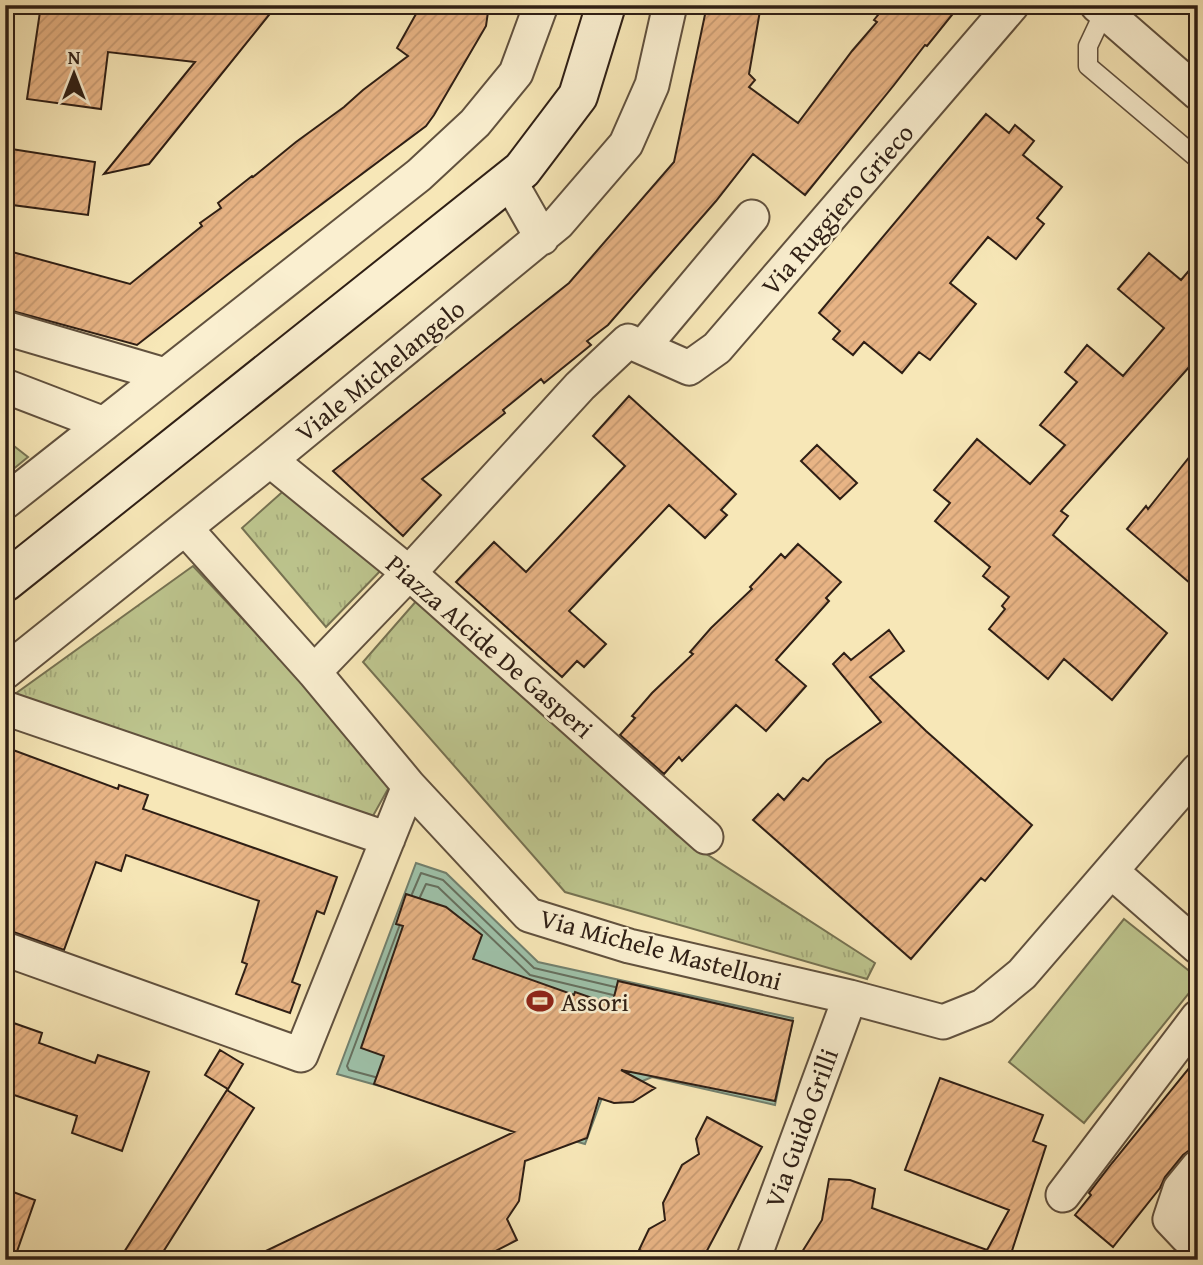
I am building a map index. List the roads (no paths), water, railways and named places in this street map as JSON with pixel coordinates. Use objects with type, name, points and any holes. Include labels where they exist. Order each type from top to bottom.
[{"type":"street","points":[[5,502],[419,175],[475,124],[516,73],[541,5]]},
{"type":"street","points":[[5,582],[522,170],[578,96],[606,5]]},
{"type":"street","name":"Viale Michelangelo","points":[[5,672],[270,460],[558,223],[626,144],[652,85],[670,5]]},
{"type":"street","name":"Via Ruggiero Grieco","points":[[643,347],[689,368],[717,348],[1012,5]]},
{"type":"street","points":[[1101,8],[1198,93]]},
{"type":"street","points":[[509,180],[542,238]]},
{"type":"street","points":[[314,672],[410,573],[580,386],[628,341],[643,347],[752,218]]},
{"type":"street","points":[[5,328],[165,375]]},
{"type":"street","points":[[5,386],[104,424]]},
{"type":"street","name":"Piazza Alcide De Gasperi","points":[[270,460],[410,573],[706,837]]},
{"type":"street","name":"Via Michele Mastelloni","points":[[185,527],[314,672],[410,786],[529,915],[629,946],[850,997],[943,1022],[983,1006],[1022,974],[1198,770]]},
{"type":"street","points":[[5,708],[388,839]]},
{"type":"street","points":[[5,949],[301,1055],[410,786]]},
{"type":"street","points":[[1111,871],[1198,947]]},
{"type":"street","name":"Via Guido Grilli","points":[[753,1260],[850,997]]},
{"type":"street","points":[[1063,1195],[1198,1017]]},
{"type":"street","points":[[1198,1167],[1180,1189],[1170,1219],[1198,1245]]},
{"type":"lane","points":[[1101,8],[1088,46],[1088,66],[1198,159]]},
{"type":"water","name":"Assori","points":[[416,863],[446,873],[538,962],[793,1018],[775,1105],[652,1077],[602,1098],[585,1144],[337,1074]]},
{"type":"place","name":"Assori","points":[[540,1001]]}]
